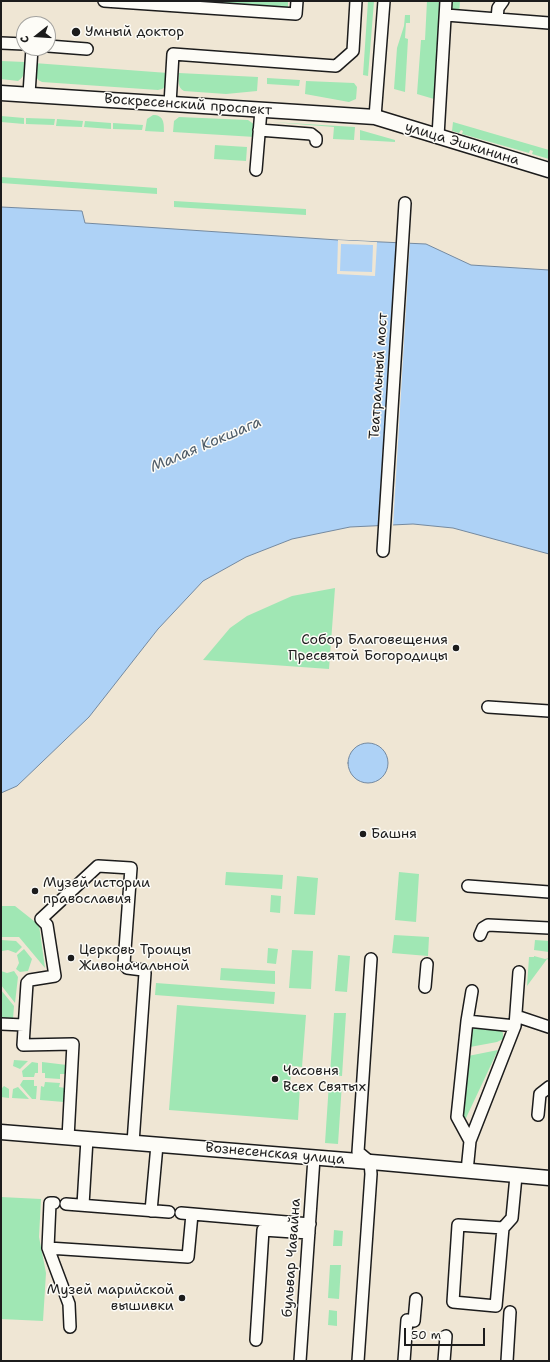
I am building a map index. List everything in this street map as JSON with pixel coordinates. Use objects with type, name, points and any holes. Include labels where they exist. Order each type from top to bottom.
[{"type":"main road","name":"Воскресенский проспект","points":[[1,93],[375,117]]},
{"type":"main road","name":"улица Эшкинина","points":[[375,117],[549,170]]},
{"type":"main road","name":"Вознесенская улица","points":[[1,1132],[314,1158],[354,1156],[370,1162],[549,1178]]},
{"type":"street","points":[[104,1],[296,14],[297,1]]},
{"type":"street","points":[[170,104],[173,54],[336,66],[353,51],[356,1]]},
{"type":"street","points":[[375,117],[384,1]]},
{"type":"street","points":[[438,136],[446,1]]},
{"type":"street","points":[[497,19],[498,8],[503,1]]},
{"type":"street","points":[[446,15],[549,24]]},
{"type":"street","points":[[1,43],[16,44]]},
{"type":"street","points":[[56,47],[87,49]]},
{"type":"street","points":[[29,94],[31,56]]},
{"type":"street","points":[[256,170],[261,110]]},
{"type":"street","points":[[259,130],[311,134],[316,138],[316,141]]},
{"type":"street","name":"Театральный мост","points":[[383,551],[405,202]]},
{"type":"street","points":[[488,706],[549,711]]},
{"type":"street","points":[[68,1138],[74,1044],[24,1045],[27,983],[30,980],[55,976],[47,926],[41,919],[98,866],[131,868],[124,963],[127,968],[141,969],[144,970],[145,973],[134,1143]]},
{"type":"street","points":[[468,886],[549,892]]},
{"type":"street","points":[[480,935],[483,928],[488,925],[549,928]]},
{"type":"street","points":[[354,1156],[371,960]]},
{"type":"street","points":[[425,988],[427,964]]},
{"type":"street","points":[[467,1171],[470,1141],[516,1021],[519,972]]},
{"type":"street","points":[[470,1141],[457,1117],[467,1021],[472,992]]},
{"type":"street","points":[[467,1021],[516,1021],[549,1027]]},
{"type":"street","points":[[1,1024],[24,1025]]},
{"type":"street","points":[[538,1115],[540,1094],[549,1087]]},
{"type":"street","points":[[83,1206],[87,1139]]},
{"type":"street","points":[[151,1211],[157,1145]]},
{"type":"street","name":"бульвар Чавайна","points":[[300,1361],[314,1158]]},
{"type":"street","points":[[366,1361],[358,1361],[371,1174],[370,1162]]},
{"type":"street","points":[[503,1228],[458,1225],[453,1302],[496,1306],[503,1228],[512,1218],[516,1176]]},
{"type":"street","points":[[54,1203],[50,1203],[48,1248],[69,1304],[70,1327]]},
{"type":"street","points":[[66,1204],[169,1212]]},
{"type":"street","points":[[48,1248],[188,1257],[186,1214],[310,1228]]},
{"type":"street","points":[[256,1340],[263,1230],[310,1228]]},
{"type":"street","points":[[404,1361],[407,1320],[414,1321],[416,1299]]},
{"type":"street","points":[[506,1361],[510,1312]]},
{"type":"street","points":[[444,1361],[446,1336]]},
{"type":"green space","points":[[216,1],[288,1],[288,8],[216,4]]},
{"type":"green space","points":[[368,1],[374,1],[368,76],[363,75]]},
{"type":"green space","points":[[427,1],[440,1],[434,99],[417,94],[421,40],[425,40]]},
{"type":"green space","points":[[450,1],[460,1],[459,15],[449,10]]},
{"type":"green space","points":[[405,15],[410,15],[410,23],[406,23],[405,38],[408,39],[405,92],[394,89],[397,48],[404,26]]},
{"type":"green space","points":[[1,61],[25,62],[24,73],[21,79],[18,81],[1,79]]},
{"type":"green space","points":[[34,63],[168,73],[166,86],[158,90],[42,82],[36,77],[34,72]]},
{"type":"green space","points":[[179,73],[258,77],[257,91],[226,94],[184,91],[179,86]]},
{"type":"green space","points":[[267,78],[300,80],[299,86],[267,84]]},
{"type":"green space","points":[[306,81],[354,83],[357,87],[356,99],[349,102],[305,94]]},
{"type":"green space","points":[[153,115],[159,116],[163,120],[164,132],[145,131],[147,119]]},
{"type":"green space","points":[[1,116],[24,118],[24,124],[1,122]]},
{"type":"green space","points":[[179,117],[248,120],[255,125],[255,137],[173,132],[174,121]]},
{"type":"green space","points":[[26,118],[55,119],[54,125],[26,124]]},
{"type":"green space","points":[[57,119],[83,121],[82,127],[56,126]]},
{"type":"green space","points":[[85,121],[111,123],[111,129],[84,127]]},
{"type":"green space","points":[[272,122],[355,127],[354,140],[333,139],[334,127]]},
{"type":"green space","points":[[453,122],[549,150],[549,159],[532,154],[533,151],[530,150],[529,153],[462,134],[463,131],[461,130],[459,133],[452,131]]},
{"type":"green space","points":[[113,123],[143,125],[142,130],[113,129]]},
{"type":"green space","points":[[360,130],[395,140],[395,142],[360,140]]},
{"type":"green space","points":[[215,145],[247,147],[246,161],[214,159]]},
{"type":"green space","points":[[1,177],[157,188],[157,194],[1,183]]},
{"type":"green space","points":[[174,201],[306,209],[306,215],[174,207]]},
{"type":"green space","points":[[335,588],[329,669],[203,660],[230,628],[247,616],[292,596]]},
{"type":"green space","points":[[226,872],[283,875],[282,889],[225,885]]},
{"type":"green space","points":[[399,872],[419,874],[416,922],[395,920]]},
{"type":"green space","points":[[297,876],[318,878],[315,915],[294,914]]},
{"type":"green space","points":[[271,895],[281,896],[280,913],[270,912]]},
{"type":"green space","points":[[1,906],[15,906],[39,925],[45,968],[19,937],[1,937]]},
{"type":"green space","points":[[394,935],[429,937],[428,956],[392,953]]},
{"type":"green space","points":[[1,940],[16,941],[22,947],[16,953],[8,950],[2,951]]},
{"type":"green space","points":[[535,940],[549,941],[549,952],[534,950]]},
{"type":"green space","points":[[268,948],[278,949],[276,964],[267,963]]},
{"type":"green space","points":[[24,949],[32,959],[28,971],[20,972],[16,969],[19,963],[17,955]]},
{"type":"green space","points":[[292,950],[313,951],[311,989],[289,988]]},
{"type":"green space","points":[[338,955],[350,956],[347,992],[335,991]]},
{"type":"green space","points":[[534,956],[545,959],[549,958],[549,960],[547,959],[527,986],[529,957]]},
{"type":"green space","points":[[221,968],[275,971],[275,984],[220,980]]},
{"type":"green space","points":[[1,971],[7,973],[14,971],[18,977],[15,1003],[1,985]]},
{"type":"green space","points":[[156,983],[275,992],[274,1004],[155,995]]},
{"type":"green space","points":[[1,990],[14,1006],[13,1019],[1,1018]]},
{"type":"green space","points":[[177,1005],[306,1015],[302,1067],[292,1066],[290,1084],[290,1086],[300,1087],[298,1120],[169,1110]]},
{"type":"green space","points":[[334,1013],[346,1013],[342,1076],[330,1075]]},
{"type":"green space","points":[[475,1027],[500,1028],[503,1033],[503,1039],[497,1042],[470,1047],[471,1032]]},
{"type":"green space","points":[[498,1050],[466,1118],[460,1117],[468,1056]]},
{"type":"green space","points":[[14,1060],[28,1061],[20,1069],[13,1066]]},
{"type":"green space","points":[[32,1062],[38,1063],[38,1073],[35,1073],[34,1077],[23,1077],[22,1071]]},
{"type":"green space","points":[[42,1062],[67,1065],[66,1074],[60,1074],[60,1079],[45,1078],[45,1073],[42,1073]]},
{"type":"green space","points":[[23,1080],[34,1080],[34,1086],[37,1086],[36,1099],[32,1099],[20,1085]]},
{"type":"green space","points":[[45,1082],[60,1083],[59,1087],[65,1088],[64,1102],[40,1100],[41,1086],[44,1087]]},
{"type":"green space","points":[[329,1083],[342,1083],[338,1144],[325,1143]]},
{"type":"green space","points":[[4,1086],[9,1089],[9,1098],[1,1097],[1,1089]]},
{"type":"green space","points":[[18,1087],[29,1099],[12,1098],[13,1089]]},
{"type":"green space","points":[[1,1197],[41,1199],[39,1237],[46,1273],[43,1321],[1,1319]]},
{"type":"green space","points":[[334,1230],[343,1231],[342,1246],[333,1246]]},
{"type":"green space","points":[[330,1265],[341,1265],[339,1299],[328,1298]]},
{"type":"green space","points":[[329,1310],[337,1311],[337,1326],[328,1325]]},
{"type":"water","name":"Малая Кокшага","points":[[1,207],[82,211],[85,223],[338,240],[426,244],[471,265],[549,270],[549,554],[453,528],[413,524],[350,527],[292,539],[246,557],[203,581],[158,629],[89,717],[17,786],[1,793]]},
{"type":"water","points":[[364,743],[372,743],[379,746],[385,752],[388,763],[385,774],[379,780],[372,783],[364,783],[357,780],[351,774],[348,767],[348,759],[351,752],[357,746]]},
{"type":"pier","points":[[338,240],[377,242],[375,276],[337,274]],"holes":[[[341,244],[373,245],[372,272],[340,271]]]},
{"type":"pier","points":[[396,241],[410,241],[393,527],[378,527]]},
{"type":"place","name":"Умный доктор","points":[[76,32]]},
{"type":"place","name":"Собор Благовещения Пресвятой Богородицы","points":[[456,648]]},
{"type":"place","name":"Башня","points":[[363,834]]},
{"type":"place","name":"Музей истории православия","points":[[35,891]]},
{"type":"place","name":"Церковь Троицы Живоначальной","points":[[71,958]]},
{"type":"place","name":"Часовня Всех Святых","points":[[275,1079]]},
{"type":"place","name":"Музей марийской вышивки","points":[[182,1298]]}]
